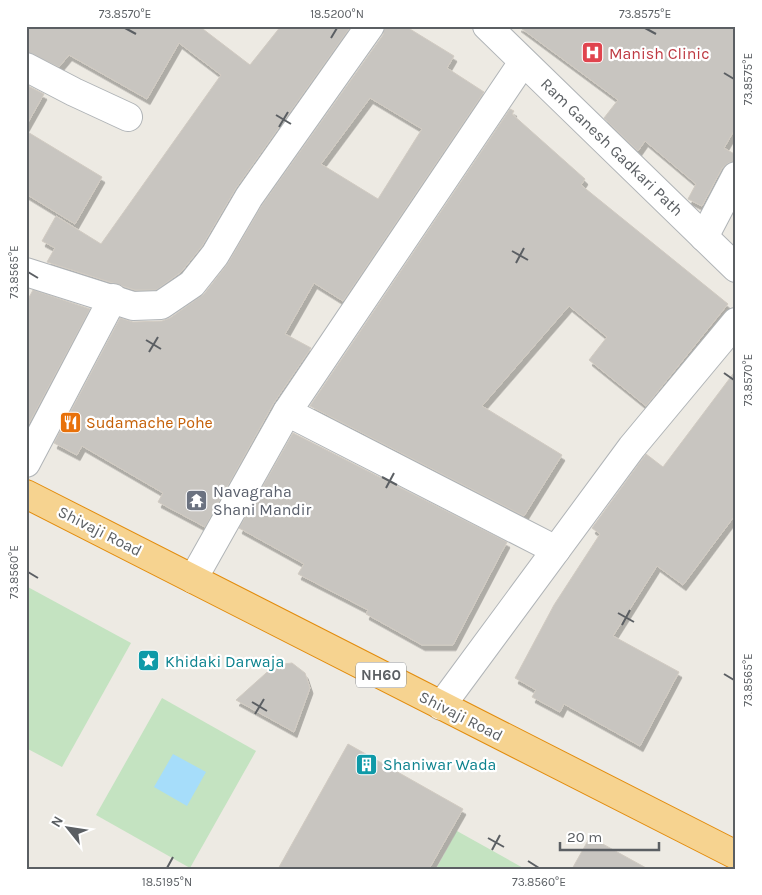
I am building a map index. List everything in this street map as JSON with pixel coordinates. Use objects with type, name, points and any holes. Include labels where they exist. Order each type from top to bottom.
[{"type":"highway","name":"Shivaji Road","points":[[26,494],[736,855]]},
{"type":"street","points":[[26,272],[113,298],[133,306],[161,305],[192,284],[215,255],[249,197],[370,26]]},
{"type":"street","name":"Ram Ganesh Gadkari Path","points":[[488,26],[736,268]]},
{"type":"street","points":[[193,579],[287,412],[523,62]]},
{"type":"street","points":[[26,67],[128,117]]},
{"type":"street","points":[[704,237],[736,176]]},
{"type":"street","points":[[26,462],[113,298]]},
{"type":"street","points":[[441,706],[632,447],[736,322]]},
{"type":"street","points":[[287,412],[556,550]]},
{"type":"green space","points":[[26,586],[131,643],[62,767],[26,748]]},
{"type":"green space","points":[[162,698],[256,751],[190,868],[96,815]]},
{"type":"green space","points":[[457,831],[525,869],[436,869]]},
{"type":"water","points":[[173,754],[206,772],[187,806],[154,787]]},
{"type":"building","points":[[26,26],[199,26],[250,65],[281,26],[351,26],[236,188],[202,246],[181,272],[156,290],[135,290],[47,262],[55,248],[42,241],[56,216],[101,244],[221,75],[179,43],[147,99],[69,55],[59,67],[26,52]]},
{"type":"building","points":[[385,26],[405,26],[454,56],[447,68],[484,92],[343,301],[314,283],[285,334],[311,348],[273,404],[205,527],[158,502],[163,493],[82,446],[77,455],[54,443],[120,318],[133,322],[162,321],[170,318],[204,294],[228,263],[262,205],[383,35]],"holes":[[[370,98],[422,129],[378,199],[321,164]]]},
{"type":"building","points":[[518,26],[736,26],[736,127],[724,148],[736,155],[736,160],[722,168],[702,206],[688,199],[696,184],[645,141],[638,151],[604,118],[618,100]]},
{"type":"building","points":[[26,85],[44,94],[26,126]]},
{"type":"building","points":[[510,109],[514,111],[512,114],[585,179],[581,185],[728,304],[646,406],[589,360],[607,337],[569,306],[482,406],[562,455],[524,516],[310,406]]},
{"type":"building","points":[[26,131],[102,177],[75,224],[26,194]]},
{"type":"building","points":[[33,290],[90,309],[26,429],[26,303]]},
{"type":"building","points":[[736,370],[736,514],[683,585],[657,566],[613,636],[679,672],[640,746],[564,704],[560,712],[532,697],[536,690],[515,678],[554,605],[600,534],[592,528],[646,454],[663,467]]},
{"type":"building","points":[[293,433],[507,542],[453,645],[422,645],[366,614],[368,610],[298,574],[304,564],[239,528]]},
{"type":"building","points":[[292,663],[305,673],[310,688],[294,732],[236,700],[275,665]]},
{"type":"building","points":[[348,744],[463,809],[429,869],[278,869]]},
{"type":"building","points":[[590,837],[648,869],[572,869]]},
{"type":"place","name":"Manish Clinic","points":[[593,53]]},
{"type":"place","name":"Sudamache Pohe","points":[[70,422]]},
{"type":"place","name":"Navagraha Shani Mandir","points":[[197,500]]},
{"type":"place","name":"Khidaki Darwaja","points":[[149,661]]},
{"type":"place","name":"Shaniwar Wada","points":[[367,764]]}]
